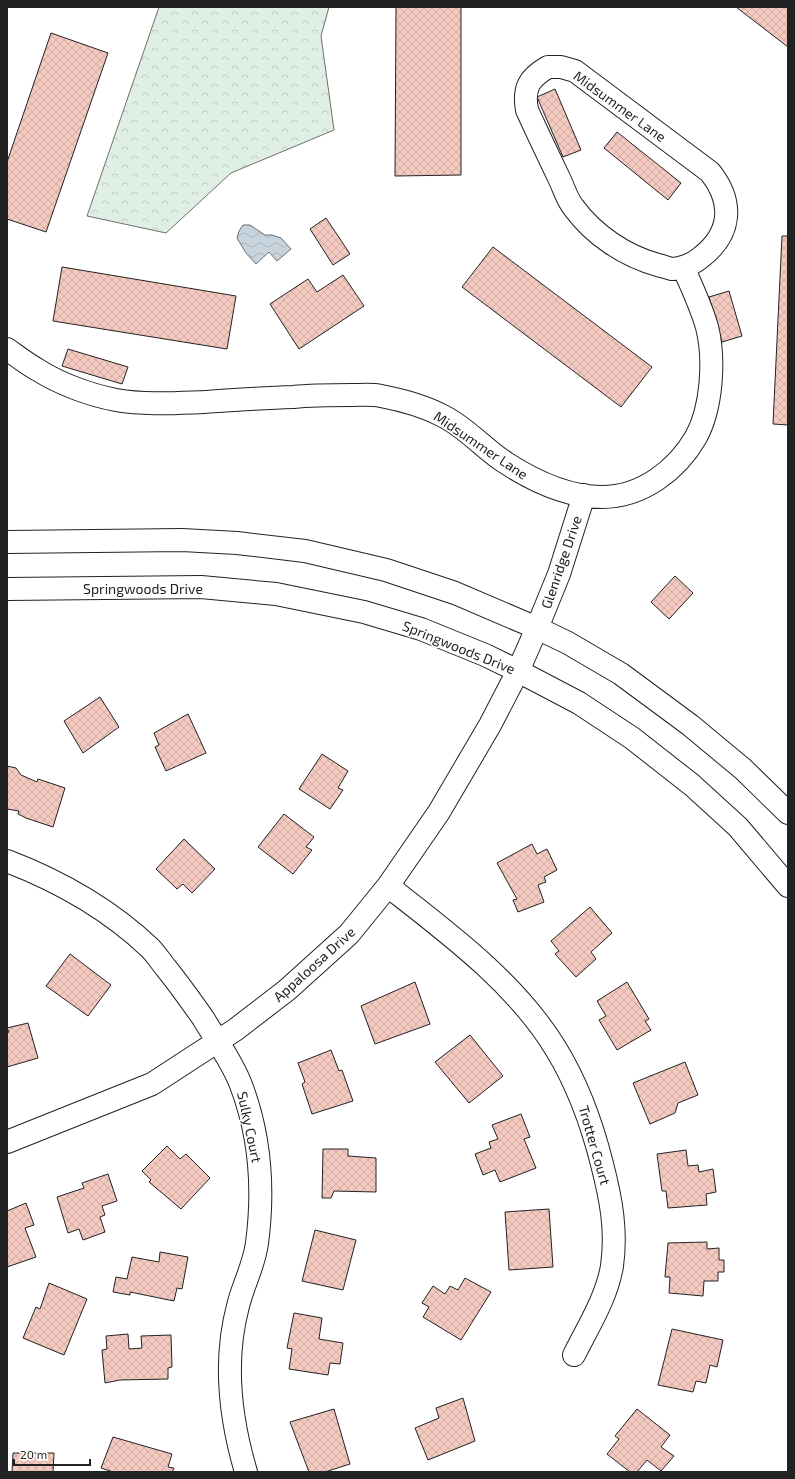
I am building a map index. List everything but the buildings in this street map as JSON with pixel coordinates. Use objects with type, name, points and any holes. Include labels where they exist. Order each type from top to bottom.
[{"type":"street","name":"Midsummer Lane","points":[[562,66],[575,71],[710,172],[719,183],[725,199],[726,217],[722,234],[711,250],[696,262],[683,267],[673,269],[644,261],[622,251],[597,233],[573,207],[527,110],[525,99],[528,85],[536,74],[548,67],[562,66]]},
{"type":"street","name":"Midsummer Lane","points":[[7,349],[37,370],[72,387],[116,400],[161,404],[322,395],[378,395],[412,403],[444,416],[472,435],[504,462],[533,479],[565,491],[603,497],[629,492],[653,482],[674,467],[687,451],[700,428],[709,396],[711,363],[708,336],[697,297],[683,267]]},
{"type":"street","name":"Glenridge Drive","points":[[537,628],[559,574],[584,495]]},
{"type":"street","points":[[7,542],[182,540],[237,543],[305,552],[393,572],[455,593],[568,643],[621,674],[696,730],[743,769],[788,813]]},
{"type":"street","name":"Springwoods Drive","points":[[7,589],[201,587],[276,594],[364,612],[421,628],[485,655],[518,671],[579,703],[632,738],[686,780],[738,827],[788,886]]},
{"type":"street","name":"Appaloosa Drive","points":[[7,1142],[152,1084],[218,1042],[287,990],[349,934],[388,886],[439,812],[490,725],[518,671],[537,628]]},
{"type":"street","name":"Sulky Court","points":[[7,861],[44,877],[82,897],[128,930],[151,950],[187,994],[218,1042],[240,1083],[251,1116],[259,1158],[261,1193],[257,1244],[254,1261],[238,1306],[231,1347],[229,1379],[230,1404],[237,1443],[246,1472]]},
{"type":"street","name":"Trotter Court","points":[[388,886],[450,935],[509,989],[529,1011],[556,1049],[578,1090],[595,1133],[612,1203],[614,1235],[611,1267],[602,1298],[574,1355]]},
{"type":"green space","points":[[159,7],[329,7],[321,36],[334,130],[231,173],[166,233],[87,216]]},
{"type":"water","points":[[243,225],[250,225],[265,235],[272,235],[281,238],[291,249],[277,261],[269,252],[256,264],[246,253],[237,238]]}]
